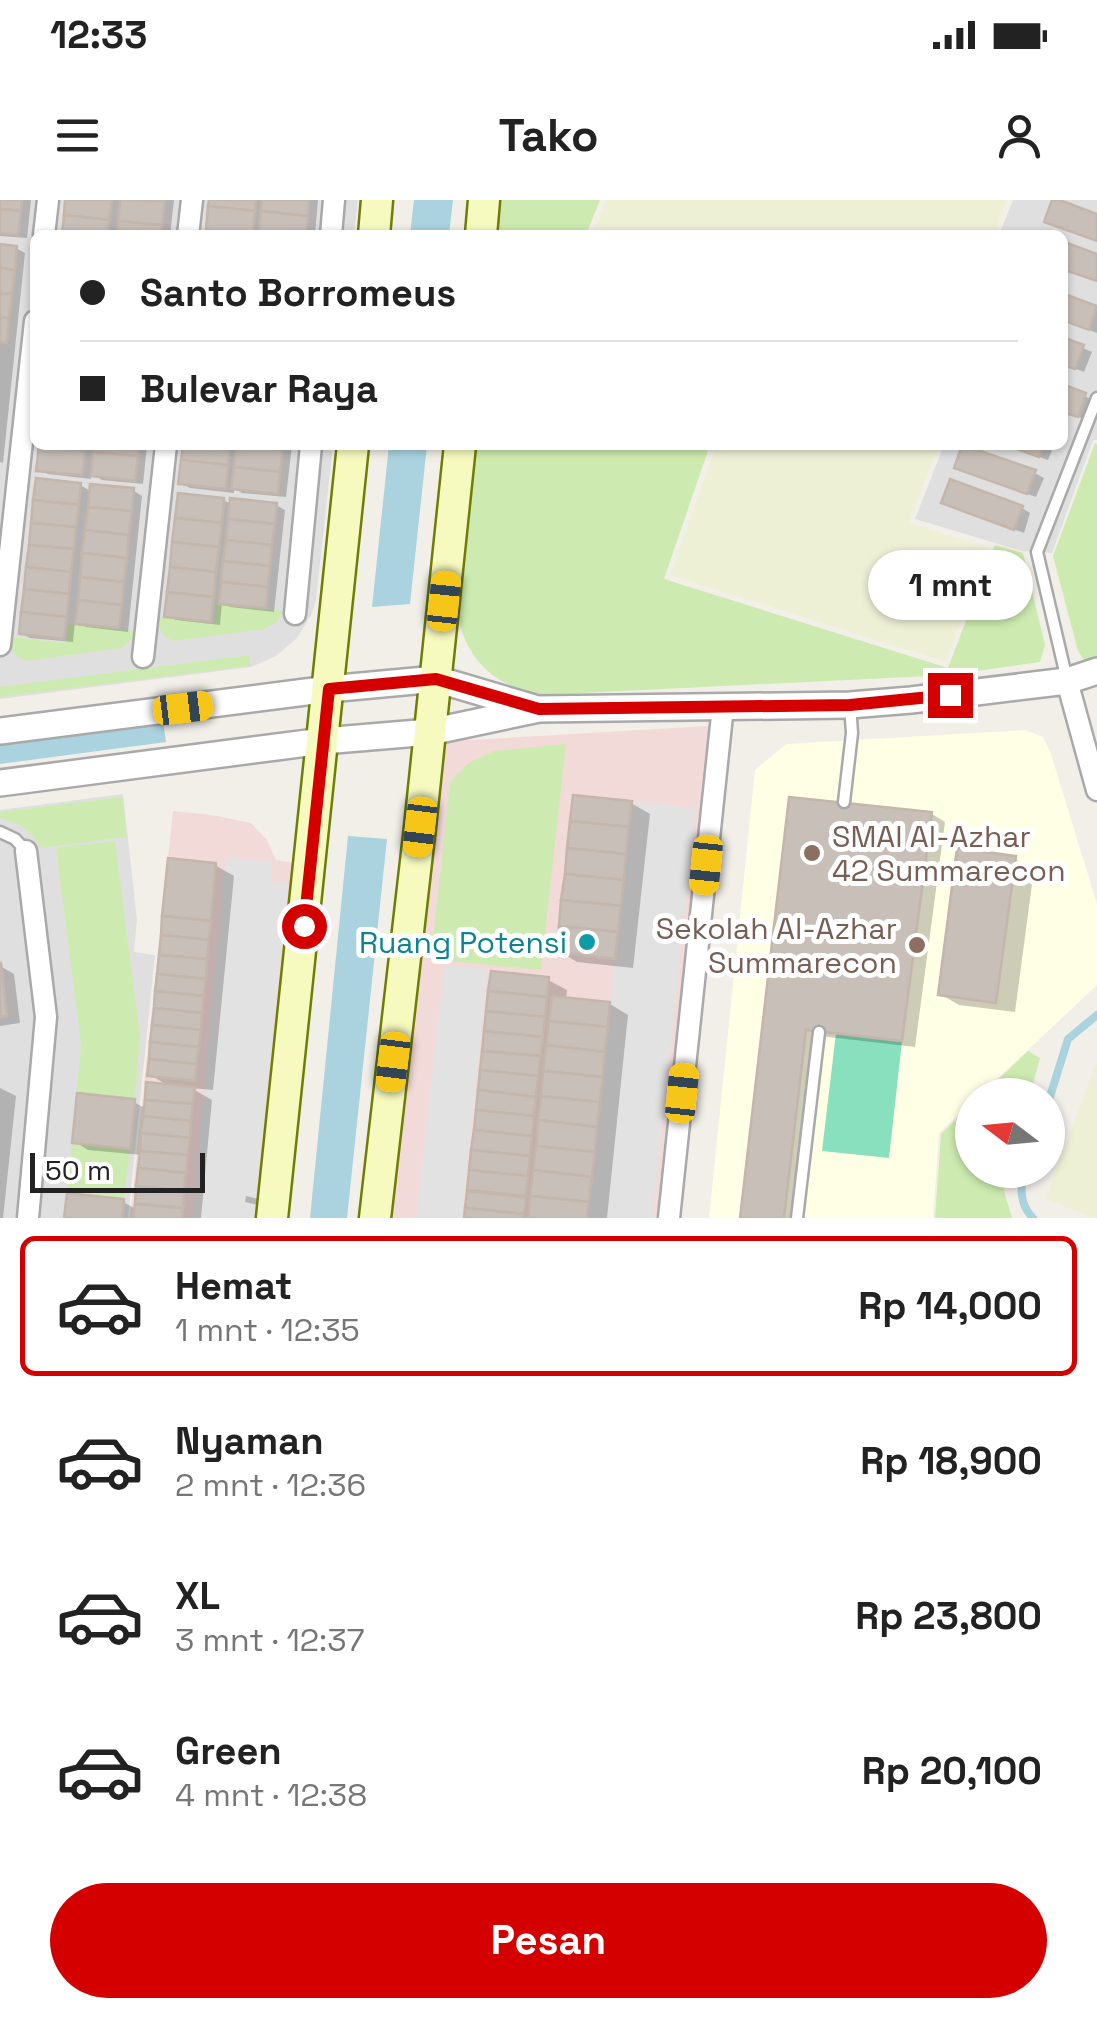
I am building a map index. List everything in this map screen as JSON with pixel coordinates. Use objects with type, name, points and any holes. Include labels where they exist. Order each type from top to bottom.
[{"type":"main road","points":[[375,230],[378,200]]},
{"type":"main road","points":[[481,230],[484,200]]},
{"type":"main road","points":[[272,1218],[353,450]]},
{"type":"main road","points":[[374,1218],[459,450]]},
{"type":"street","points":[[45,230],[48,200]]},
{"type":"street","points":[[189,230],[192,200]]},
{"type":"street","points":[[331,230],[334,200]]},
{"type":"street","points":[[0,645],[30,367]]},
{"type":"street","points":[[144,657],[165,450]]},
{"type":"street","points":[[295,614],[311,450]]},
{"type":"street","points":[[0,783],[324,741],[430,732],[539,709],[850,705],[1068,681],[1097,670]]},
{"type":"street","points":[[0,731],[436,679],[539,709]]},
{"type":"street","points":[[1068,681],[1097,790]]},
{"type":"street","points":[[669,1218],[723,706]]},
{"type":"street","points":[[26,852],[46,1017],[28,1218]]},
{"type":"lane","points":[[1068,681],[1037,552],[1097,398]]},
{"type":"lane","points":[[844,802],[852,732],[850,705]]},
{"type":"lane","points":[[0,832],[16,839],[26,852]]},
{"type":"lane","points":[[797,1218],[819,1032]]},
{"type":"shaded area","points":[[0,200],[358,200],[355,230],[30,230],[30,450],[332,450],[316,600],[297,638],[276,656],[251,667],[0,699]]},
{"type":"shaded area","points":[[606,200],[1007,200],[996,230],[593,230]]},
{"type":"shaded area","points":[[1013,200],[1097,200],[1097,440],[1093,440],[1052,553],[1022,551],[915,519],[942,450],[1068,450],[1068,230],[1001,230]]},
{"type":"shaded area","points":[[714,450],[937,450],[909,523],[989,547],[946,662],[670,575]]},
{"type":"shaded area","points":[[709,726],[657,1218],[383,1218],[437,742]]},
{"type":"shaded area","name":"Sekolah Al-Azhar Summarecon","points":[[1025,730],[1043,737],[1050,751],[1097,904],[1097,985],[998,1078],[955,1078],[955,1118],[939,1133],[933,1218],[709,1218],[755,770],[786,744]]},
{"type":"shaded area","points":[[123,794],[137,920],[134,952],[155,955],[128,1218],[0,1218],[0,810]]},
{"type":"shaded area","points":[[632,801],[696,808],[652,1218],[588,1218]]},
{"type":"shaded area","points":[[173,811],[251,823],[267,840],[276,860],[295,863],[258,1218],[130,1218]]},
{"type":"shaded area","points":[[226,857],[272,862],[270,882],[288,884],[254,1218],[192,1218]]},
{"type":"shaded area","points":[[444,965],[488,969],[462,1218],[416,1218]]},
{"type":"shaded area","points":[[1097,1061],[1097,1218],[1045,1199],[1049,1188],[1065,1188],[1065,1146]]},
{"type":"green space","points":[[495,200],[600,200],[588,230],[492,230]]},
{"type":"green space","points":[[1095,443],[1097,680],[1078,651],[1053,556]]},
{"type":"green space","points":[[471,450],[708,450],[664,579],[948,668],[995,545],[1023,553],[1045,645],[1040,662],[949,675],[542,695],[508,684],[483,666],[465,640],[456,606]]},
{"type":"green space","points":[[216,604],[283,611],[277,622],[264,629],[175,641],[160,630],[158,617],[214,623]]},
{"type":"green space","points":[[68,624],[135,631],[122,648],[27,661],[14,653],[11,637],[66,643]]},
{"type":"green space","points":[[249,655],[250,666],[0,697],[0,687]]},
{"type":"green space","points":[[566,744],[541,970],[431,959],[450,782],[468,763],[494,751]]},
{"type":"green space","points":[[122,797],[127,837],[40,848],[24,828],[0,818],[0,812]]},
{"type":"green space","points":[[115,841],[140,1036],[135,1099],[77,1093],[81,1044],[56,848]]},
{"type":"green space","points":[[836,1033],[902,1041],[889,1158],[822,1151]]},
{"type":"green space","points":[[1028,1051],[1040,1058],[1035,1078],[1000,1078]]},
{"type":"green space","points":[[955,1120],[955,1188],[1005,1188],[1012,1218],[935,1218],[941,1134]]},
{"type":"green space","points":[[72,1143],[130,1149],[124,1199],[67,1193]]},
{"type":"water","points":[[414,200],[453,200],[450,230],[411,230]]},
{"type":"water","points":[[388,450],[426,450],[410,604],[372,607]]},
{"type":"water","points":[[163,720],[166,742],[0,764],[0,742]]},
{"type":"water","points":[[348,836],[387,839],[347,1218],[310,1218]]},
{"type":"building","points":[[0,200],[22,200],[21,211],[0,209]]},
{"type":"building","points":[[65,200],[112,200],[109,220],[64,215]]},
{"type":"building","points":[[120,200],[165,201],[162,225],[118,221]]},
{"type":"building","points":[[209,200],[256,200],[255,211],[208,206]]},
{"type":"building","points":[[262,200],[309,200],[308,216],[261,211]]},
{"type":"building","points":[[1052,200],[1060,200],[1097,214],[1097,241],[1068,230],[1044,222]]},
{"type":"building","points":[[208,206],[255,211],[253,230],[206,230]]},
{"type":"building","points":[[0,209],[21,211],[18,235],[0,233]]},
{"type":"building","points":[[261,211],[308,216],[307,230],[259,230]]},
{"type":"building","points":[[64,215],[109,220],[108,230],[62,230]]},
{"type":"building","points":[[118,221],[162,225],[162,230],[117,230]]},
{"type":"building","points":[[1068,243],[1097,254],[1097,281],[1068,271]]},
{"type":"building","points":[[0,244],[17,246],[15,270],[0,268]]},
{"type":"building","points":[[0,268],[15,270],[12,294],[0,293]]},
{"type":"building","points":[[0,293],[12,294],[9,318],[0,317]]},
{"type":"building","points":[[1068,295],[1097,306],[1089,330],[1068,322]]},
{"type":"building","points":[[0,317],[9,318],[7,343],[0,342]]},
{"type":"building","points":[[1068,339],[1084,345],[1075,369],[1068,367]]},
{"type":"building","points":[[1068,386],[1086,393],[1078,417],[1068,414]]},
{"type":"building","points":[[39,450],[85,451],[82,475],[36,471]]},
{"type":"building","points":[[93,450],[139,450],[138,456]]},
{"type":"building","points":[[182,450],[230,450],[228,465],[181,460]]},
{"type":"building","points":[[236,450],[283,450],[280,472],[234,467]]},
{"type":"building","points":[[960,450],[977,450],[1036,470],[1027,494],[954,468]]},
{"type":"building","points":[[1019,450],[1042,450],[1039,457]]},
{"type":"building","points":[[93,452],[138,456],[135,481],[91,476]]},
{"type":"building","points":[[181,460],[228,465],[226,489],[178,484]]},
{"type":"building","points":[[234,467],[280,472],[278,494],[231,489]]},
{"type":"building","points":[[36,478],[81,483],[79,505],[33,500]]},
{"type":"building","points":[[950,479],[1023,506],[1014,530],[941,503]]},
{"type":"building","points":[[90,484],[134,488],[132,511],[88,507]]},
{"type":"building","points":[[178,493],[224,498],[222,523],[175,518]]},
{"type":"building","points":[[230,498],[277,503],[275,524],[228,519]]},
{"type":"building","points":[[33,500],[79,505],[76,527],[31,523]]},
{"type":"building","points":[[88,507],[132,511],[129,535],[85,530]]},
{"type":"building","points":[[175,518],[222,523],[219,547],[172,542]]},
{"type":"building","points":[[228,519],[275,524],[272,545],[226,540]]},
{"type":"building","points":[[31,523],[76,527],[74,549],[29,545]]},
{"type":"building","points":[[85,530],[129,535],[127,558],[82,553]]},
{"type":"building","points":[[226,540],[272,545],[270,566],[223,561]]},
{"type":"building","points":[[172,542],[219,547],[216,572],[170,567]]},
{"type":"building","points":[[29,545],[74,549],[71,572],[26,567]]},
{"type":"building","points":[[82,553],[127,558],[124,582],[80,577]]},
{"type":"building","points":[[223,561],[270,566],[268,587],[221,582]]},
{"type":"building","points":[[26,567],[71,572],[69,594],[24,589]]},
{"type":"building","points":[[170,567],[216,572],[214,597],[167,592]]},
{"type":"building","points":[[80,577],[124,582],[122,605],[78,600]]},
{"type":"building","points":[[221,582],[268,587],[266,608],[219,604]]},
{"type":"building","points":[[24,589],[69,594],[67,617],[21,612]]},
{"type":"building","points":[[167,592],[214,597],[211,622],[164,617]]},
{"type":"building","points":[[78,600],[122,605],[119,628],[75,624]]},
{"type":"building","points":[[21,612],[67,617],[64,639],[19,634]]},
{"type":"building","points":[[573,795],[632,801],[629,827],[570,821]]},
{"type":"building","points":[[789,797],[932,812],[902,1041],[806,1030],[784,1218],[740,1218]]},
{"type":"building","points":[[570,821],[629,827],[626,854],[567,848]]},
{"type":"building","points":[[567,848],[626,854],[624,880],[565,874]]},
{"type":"building","points":[[957,848],[1016,856],[996,1003],[938,995]]},
{"type":"building","points":[[168,858],[216,863],[211,921],[162,916]]},
{"type":"building","points":[[565,874],[624,880],[621,906],[561,900]]},
{"type":"building","points":[[561,900],[621,906],[618,932],[559,926]]},
{"type":"building","points":[[162,916],[211,921],[209,940],[161,935]]},
{"type":"building","name":"Ruang Potensi","points":[[559,926],[618,932],[615,959],[556,952]]},
{"type":"building","points":[[161,935],[209,940],[207,959],[159,955]]},
{"type":"building","points":[[159,955],[207,959],[206,979],[157,974]]},
{"type":"building","points":[[0,963],[7,1016],[0,1017]]},
{"type":"building","points":[[491,971],[549,977],[547,997],[488,991]]},
{"type":"building","points":[[157,974],[206,979],[204,996],[155,991]]},
{"type":"building","points":[[155,991],[204,996],[202,1013],[154,1008]]},
{"type":"building","points":[[488,991],[547,997],[545,1017],[486,1011]]},
{"type":"building","points":[[552,996],[610,1002],[608,1027],[549,1021]]},
{"type":"building","points":[[154,1008],[202,1013],[201,1030],[152,1025]]},
{"type":"building","points":[[486,1011],[545,1017],[543,1037],[484,1031]]},
{"type":"building","points":[[549,1021],[608,1027],[605,1052],[546,1045]]},
{"type":"building","points":[[152,1025],[201,1030],[199,1047],[150,1042]]},
{"type":"building","points":[[484,1031],[543,1037],[541,1056],[482,1051]]},
{"type":"building","points":[[150,1042],[199,1047],[197,1064],[149,1059]]},
{"type":"building","points":[[546,1045],[605,1052],[603,1077],[543,1071]]},
{"type":"building","points":[[482,1051],[541,1056],[538,1076],[480,1070]]},
{"type":"building","points":[[149,1059],[197,1064],[195,1081],[147,1076]]},
{"type":"building","points":[[480,1070],[538,1076],[536,1097],[478,1090]]},
{"type":"building","points":[[543,1071],[603,1077],[600,1102],[541,1096]]},
{"type":"building","points":[[146,1082],[195,1087],[193,1104],[145,1100]]},
{"type":"building","points":[[478,1090],[536,1097],[534,1116],[476,1110]]},
{"type":"building","points":[[77,1093],[135,1099],[130,1149],[72,1143]]},
{"type":"building","points":[[541,1096],[600,1102],[597,1127],[538,1120]]},
{"type":"building","points":[[145,1100],[193,1104],[191,1121],[143,1116]]},
{"type":"building","points":[[476,1110],[534,1116],[532,1136],[474,1130]]},
{"type":"building","points":[[143,1116],[191,1121],[190,1138],[141,1133]]},
{"type":"building","points":[[538,1120],[597,1127],[595,1152],[536,1146]]},
{"type":"building","points":[[474,1130],[532,1136],[530,1156],[471,1150]]},
{"type":"building","points":[[141,1133],[190,1138],[188,1155],[140,1151]]},
{"type":"building","points":[[536,1146],[595,1152],[592,1177],[533,1170]]},
{"type":"building","points":[[471,1150],[530,1156],[528,1176],[469,1170]]},
{"type":"building","points":[[140,1151],[188,1155],[186,1173],[138,1168]]},
{"type":"building","points":[[138,1168],[186,1173],[184,1191],[136,1186]]},
{"type":"building","points":[[469,1170],[528,1176],[526,1196],[467,1190]]},
{"type":"building","points":[[533,1170],[592,1177],[589,1202],[530,1196]]},
{"type":"building","points":[[136,1186],[184,1191],[183,1208],[135,1204]]},
{"type":"building","points":[[467,1191],[526,1197],[524,1214],[465,1208]]},
{"type":"building","points":[[67,1193],[124,1199],[122,1218],[64,1218]]},
{"type":"building","points":[[530,1196],[589,1202],[587,1218],[528,1218]]},
{"type":"building","points":[[135,1204],[183,1208],[182,1218],[133,1218]]},
{"type":"building","points":[[465,1208],[524,1214],[523,1218],[464,1218]]},
{"type":"waterway","points":[[1056,1078],[1068,1039],[1097,1015]]},
{"type":"waterway","points":[[1022,1188],[1025,1207],[1033,1218]]},
{"type":"place","name":"SMAI Al-Azhar 42 Summarecon","points":[[812,853]]},
{"type":"place","name":"Ruang Potensi","points":[[587,942]]},
{"type":"place","name":"Sekolah Al-Azhar Summarecon","points":[[917,945]]},
{"type":"route","points":[[304,926],[329,689],[436,679],[539,709],[850,705],[950,695]]}]
